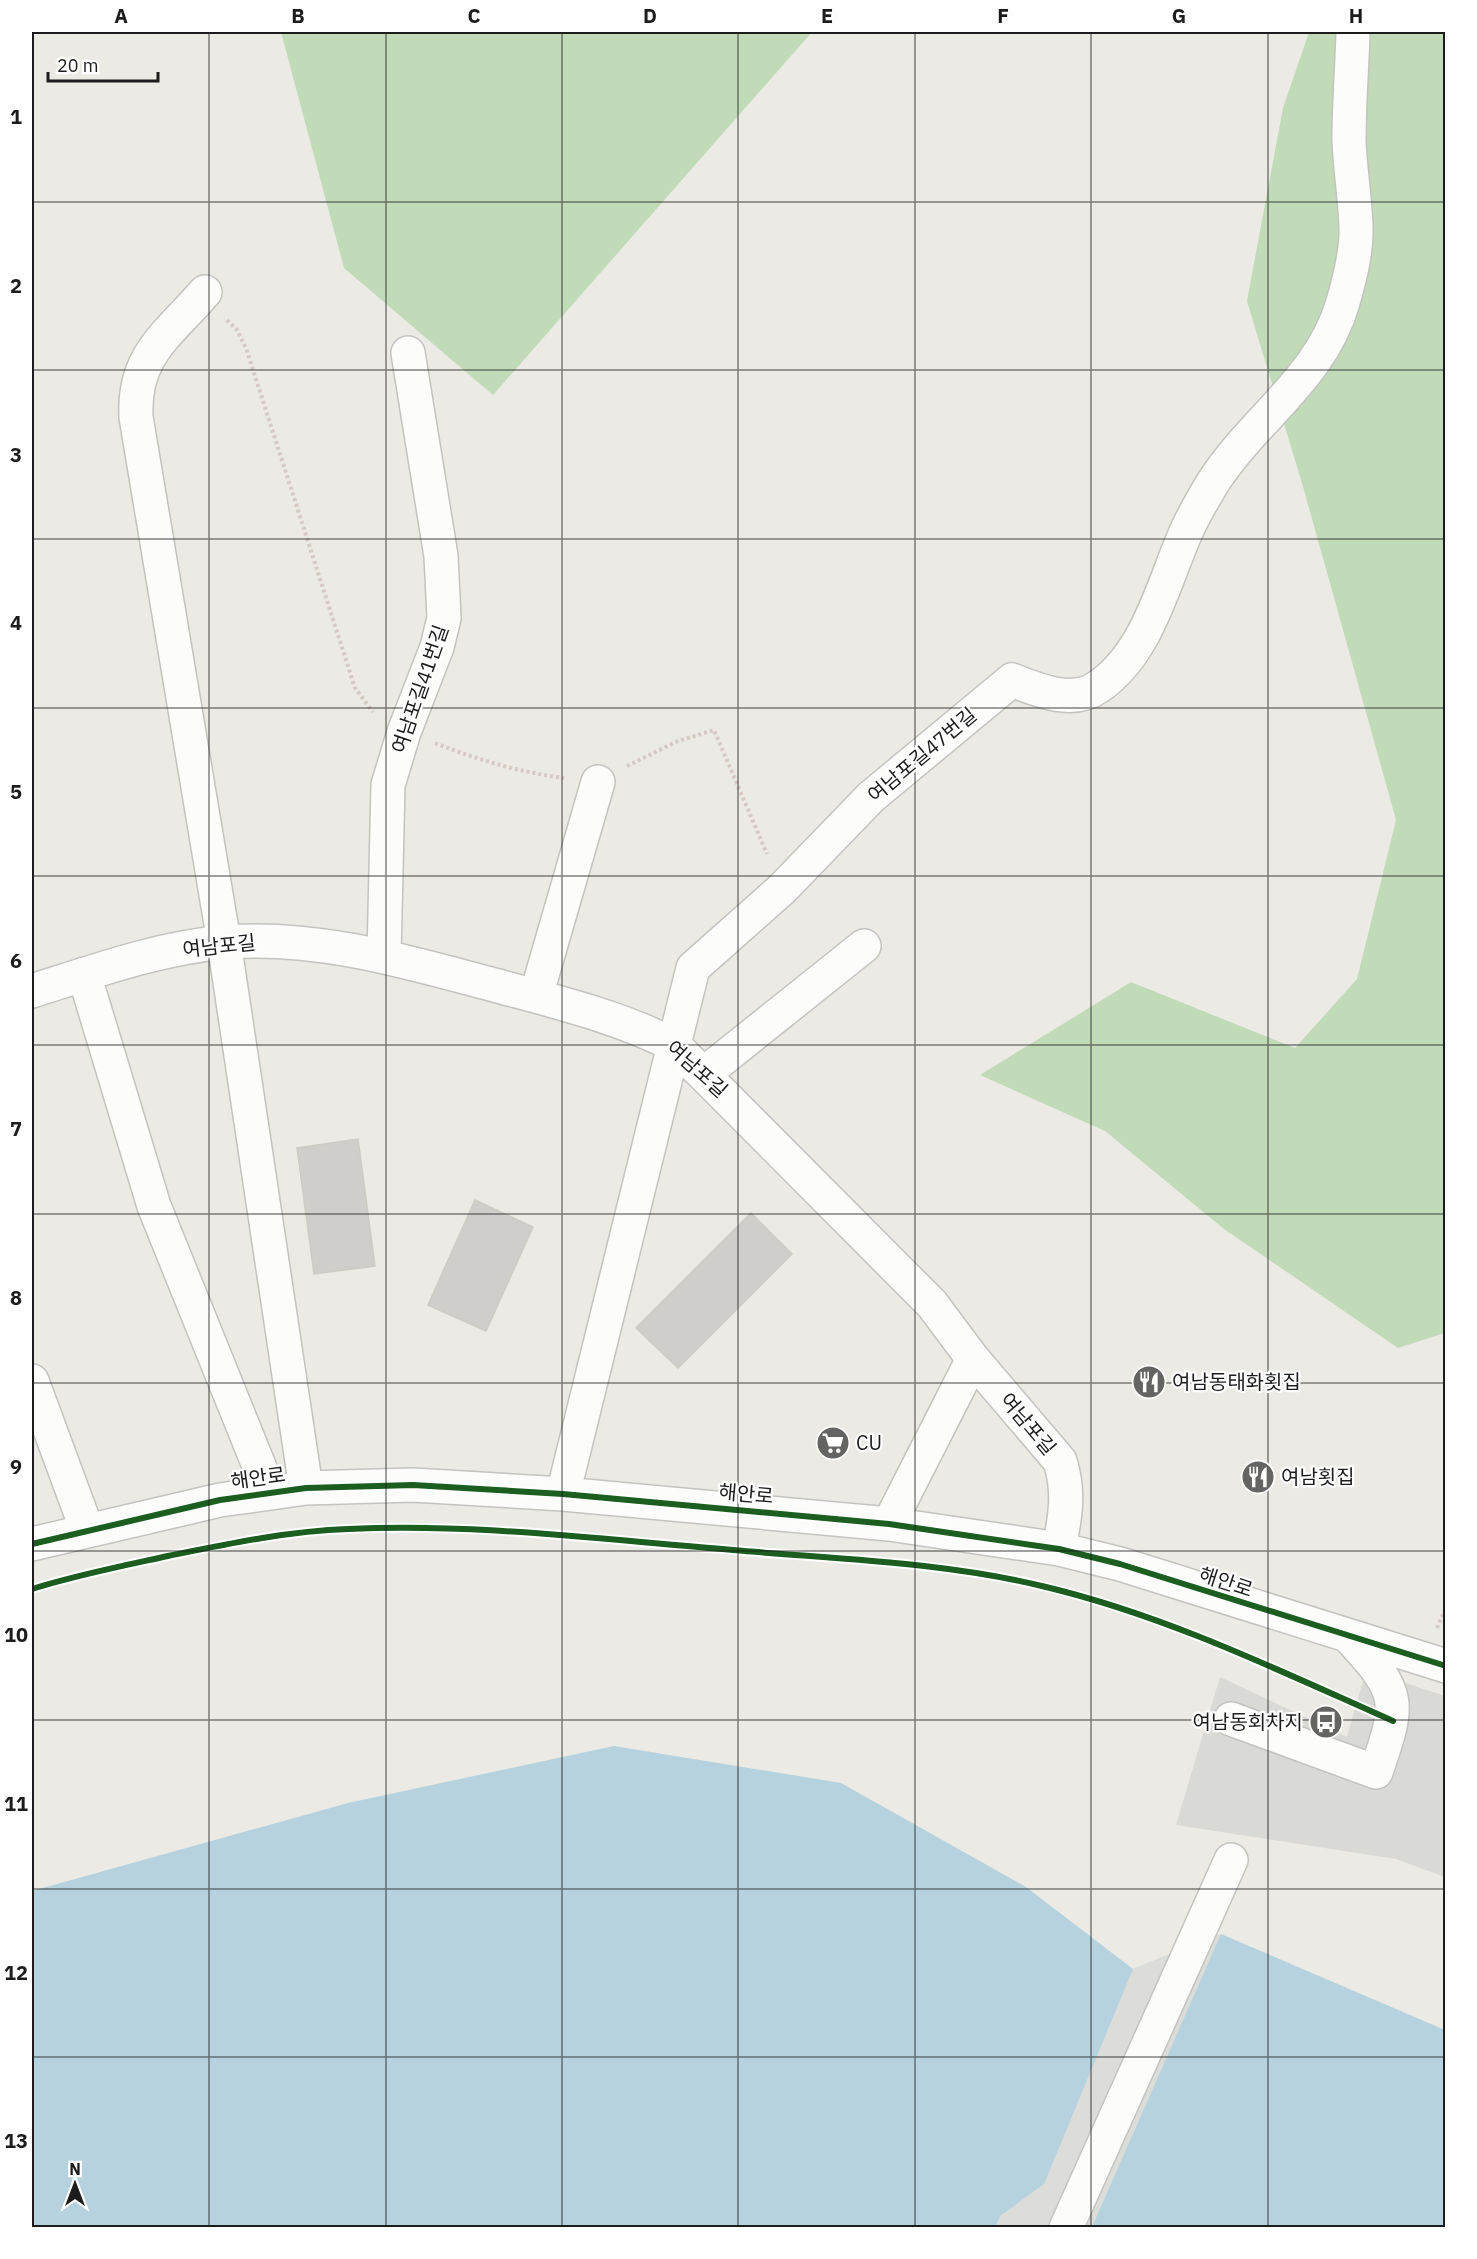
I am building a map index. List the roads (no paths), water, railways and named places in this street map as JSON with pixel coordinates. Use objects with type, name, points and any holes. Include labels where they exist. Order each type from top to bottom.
[{"type":"street","name":"여남포길47번길","points":[[674,1045],[693,968],[782,889],[871,797],[1012,680],[1049,693],[1080,695],[1095,689],[1113,677],[1130,655],[1148,623],[1187,529],[1231,457],[1315,362],[1343,304],[1352,263],[1356,227],[1350,140],[1353,32]]},
{"type":"street","points":[[200,298],[157,345],[143,367],[135,392],[135,409],[224,942],[306,1488]]},
{"type":"street","name":"여남포길41번길","points":[[384,955],[385,813],[388,785],[404,732],[429,669],[444,618],[441,556],[408,353]]},
{"type":"street","points":[[536,996],[598,782]]},
{"type":"street","name":"여남포길","points":[[32,991],[143,957],[224,942],[286,942],[384,955],[536,996],[649,1032],[674,1045],[705,1073],[932,1304],[973,1359],[1060,1461],[1067,1481],[1067,1503],[1059,1549]]},
{"type":"street","points":[[705,1073],[864,946]]},
{"type":"street","points":[[84,974],[154,1206],[270,1492]]},
{"type":"street","points":[[563,1494],[674,1045]]},
{"type":"street","points":[[889,1524],[973,1359]]},
{"type":"street","points":[[32,1381],[87,1530]]},
{"type":"street","name":"해안로","points":[[32,1544],[220,1500],[306,1488],[413,1485],[563,1494],[889,1524],[1059,1549],[1120,1564],[1350,1638],[1446,1666]]},
{"type":"street","points":[[1231,1719],[1376,1772],[1393,1720],[1394,1700],[1372,1661],[1350,1638]]},
{"type":"street","points":[[1066,2228],[1231,1860]]},
{"type":"water","points":[[614,1746],[841,1783],[1026,1887],[1133,1969],[1221,1934],[1445,2030],[1445,2227],[32,2228],[32,1891],[348,1803]]},
{"type":"place","name":"여남동태화횟집","points":[[1149,1382]]},
{"type":"place","name":"CU","points":[[833,1443]]},
{"type":"place","name":"여남횟집","points":[[1258,1477]]},
{"type":"place","name":"여남동회차지","points":[[1326,1722]]}]
